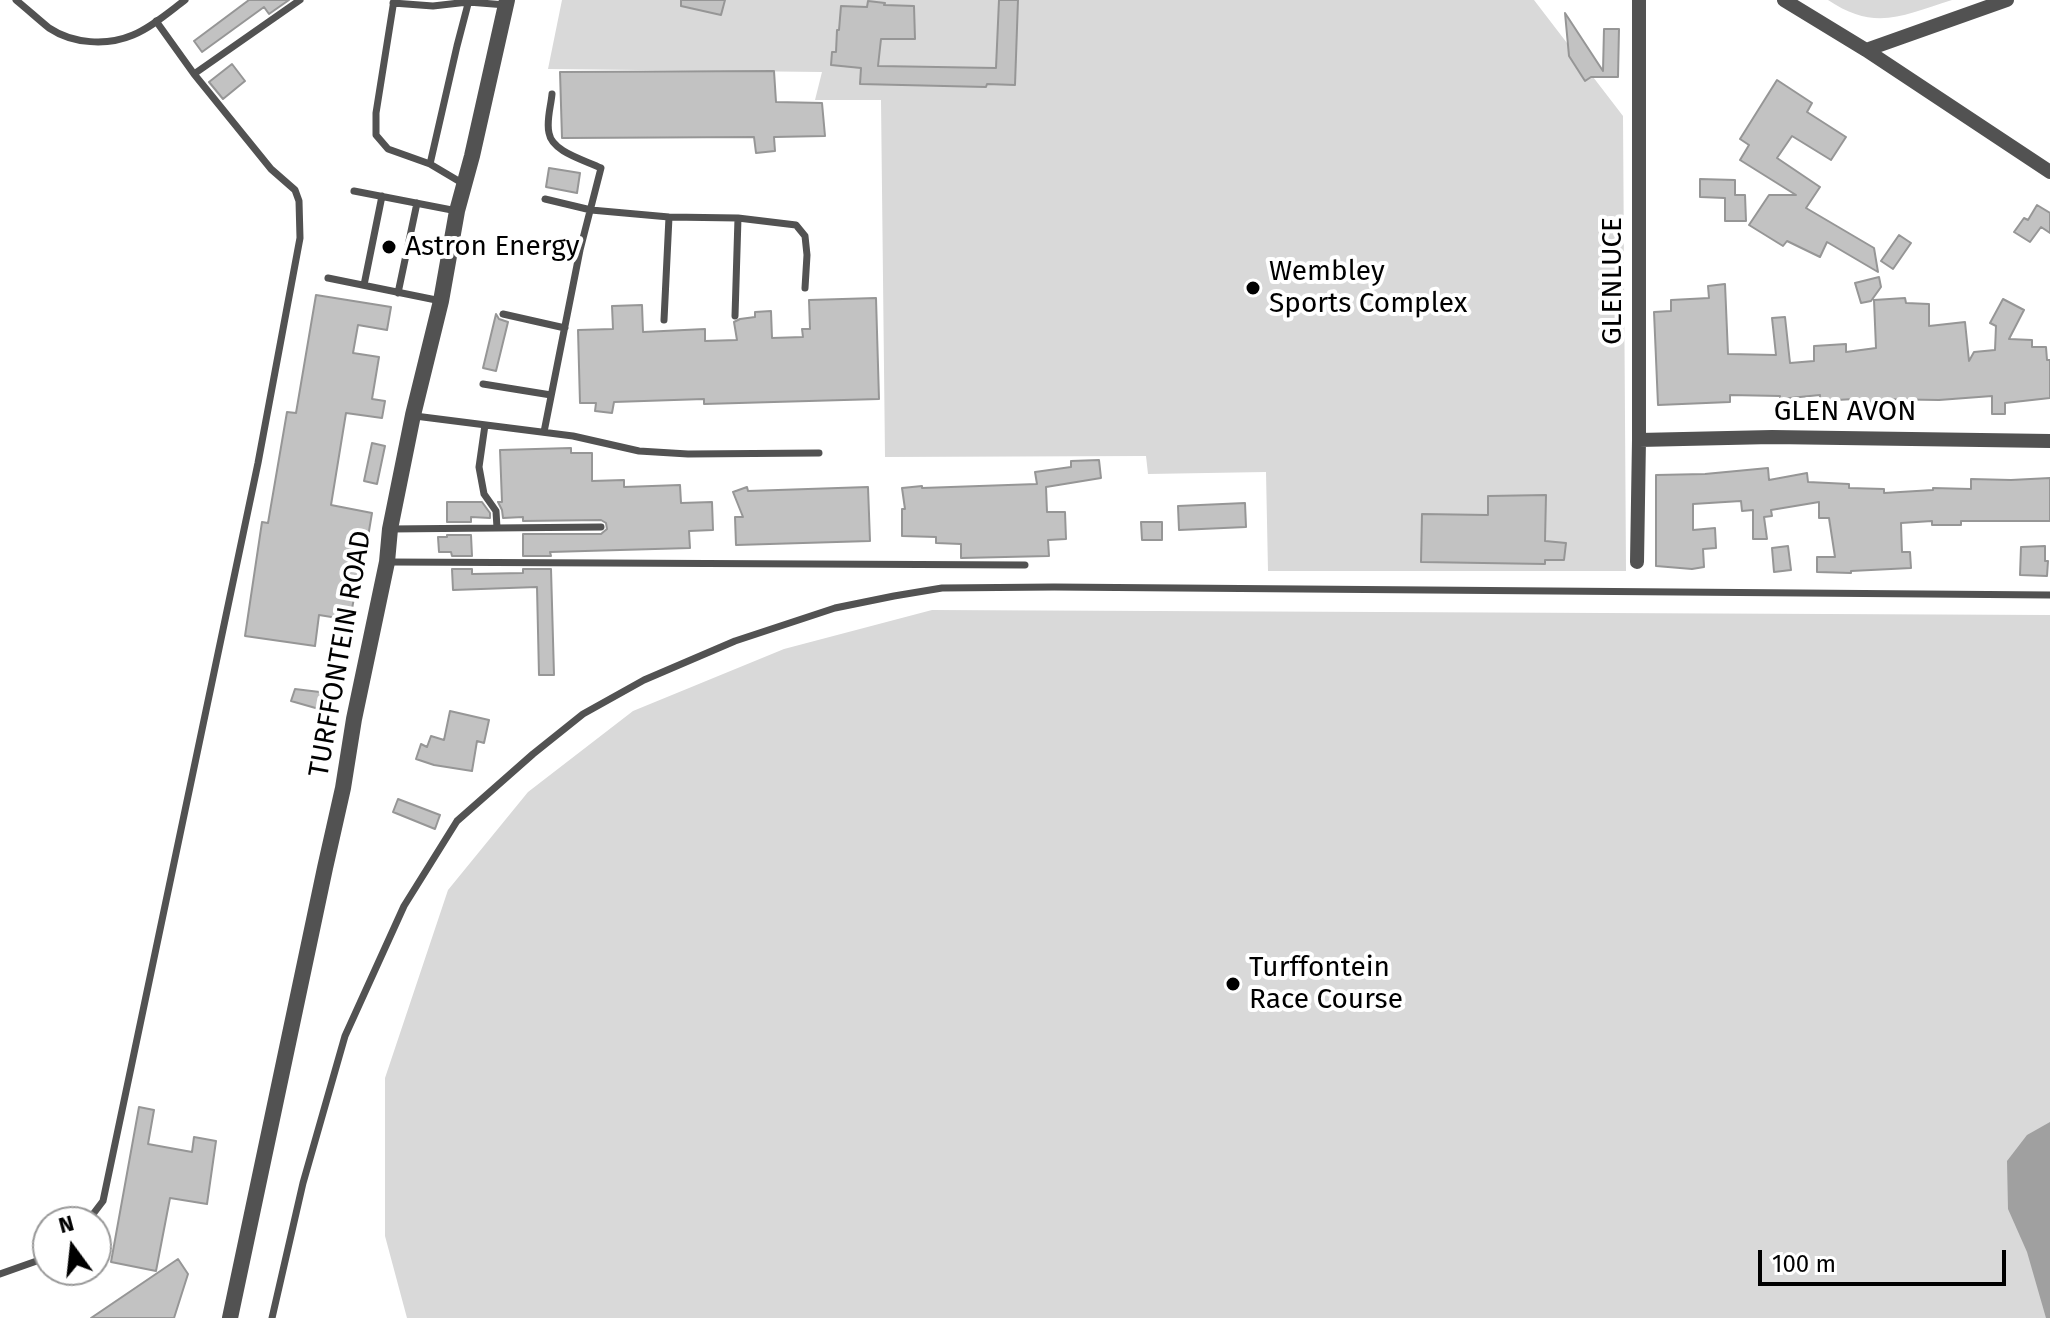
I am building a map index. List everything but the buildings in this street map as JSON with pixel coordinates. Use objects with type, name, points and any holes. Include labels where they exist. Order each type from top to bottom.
[{"type":"street","name":"GLENLUCE","points":[[1637,562],[1639,0]]},
{"type":"street","points":[[1784,0],[1866,50],[2050,172]]},
{"type":"street","points":[[1866,50],[2007,0]]},
{"type":"street","name":"TURFFONTEIN ROAD","points":[[230,1318],[343,788],[413,415],[506,3]]},
{"type":"street","name":"GLEN AVON","points":[[1639,440],[1772,437],[2050,441]]},
{"type":"lane","points":[[16,0],[52,30],[78,40],[106,42],[133,35],[185,0]]},
{"type":"lane","points":[[194,74],[300,0]]},
{"type":"lane","points":[[430,164],[469,1]]},
{"type":"lane","points":[[464,184],[430,164],[388,149],[376,135],[376,113],[394,2],[433,6],[469,1],[506,3]]},
{"type":"lane","points":[[99,1206],[103,1201],[258,463],[300,238],[299,201],[295,190],[271,169],[194,74],[156,21]]},
{"type":"lane","points":[[544,432],[601,168],[551,141],[548,129],[552,94]]},
{"type":"lane","points":[[354,191],[457,211]]},
{"type":"lane","points":[[364,285],[382,196]]},
{"type":"lane","points":[[545,199],[591,210],[669,217],[738,218],[796,225],[805,236],[805,288]]},
{"type":"lane","points":[[398,293],[417,203]]},
{"type":"lane","points":[[664,320],[669,217]]},
{"type":"lane","points":[[735,316],[738,218]]},
{"type":"lane","points":[[328,278],[441,301]]},
{"type":"lane","points":[[503,314],[565,328]]},
{"type":"lane","points":[[483,384],[551,395]]},
{"type":"lane","points":[[413,415],[573,436],[639,451],[688,454],[819,453]]},
{"type":"lane","points":[[485,425],[479,467],[484,494],[496,511],[497,528]]},
{"type":"lane","points":[[390,529],[601,527]]},
{"type":"lane","points":[[387,562],[1025,565]]},
{"type":"lane","points":[[272,1318],[303,1183],[345,1036],[404,906],[457,821],[583,714],[644,680],[735,641],[835,608],[942,588],[2050,595]]},
{"type":"lane","points":[[0,1274],[32,1263]]},
{"type":"shaded area","name":"Wembley Sports Complex","points":[[562,0],[1534,0],[1623,116],[1626,571],[1268,571],[1266,472],[1148,474],[1146,456],[885,457],[881,100],[815,100],[822,72],[548,69]]},
{"type":"shaded area","points":[[1828,0],[1952,0],[1904,15],[1875,18],[1860,16]]},
{"type":"shaded area","name":"Turffontein Race Course","points":[[932,610],[2050,615],[2050,1318],[407,1318],[385,1236],[385,1078],[448,890],[528,792],[633,711],[784,649]]},
{"type":"shaded area","points":[[2050,1122],[2050,1318],[2046,1318],[2027,1252],[2008,1209],[2007,1161],[2027,1135]]},
{"type":"place","name":"Astron Energy","points":[[389,247]]},
{"type":"place","name":"Wembley Sports Complex","points":[[1253,288]]},
{"type":"place","name":"Turffontein Race Course","points":[[1233,984]]}]
